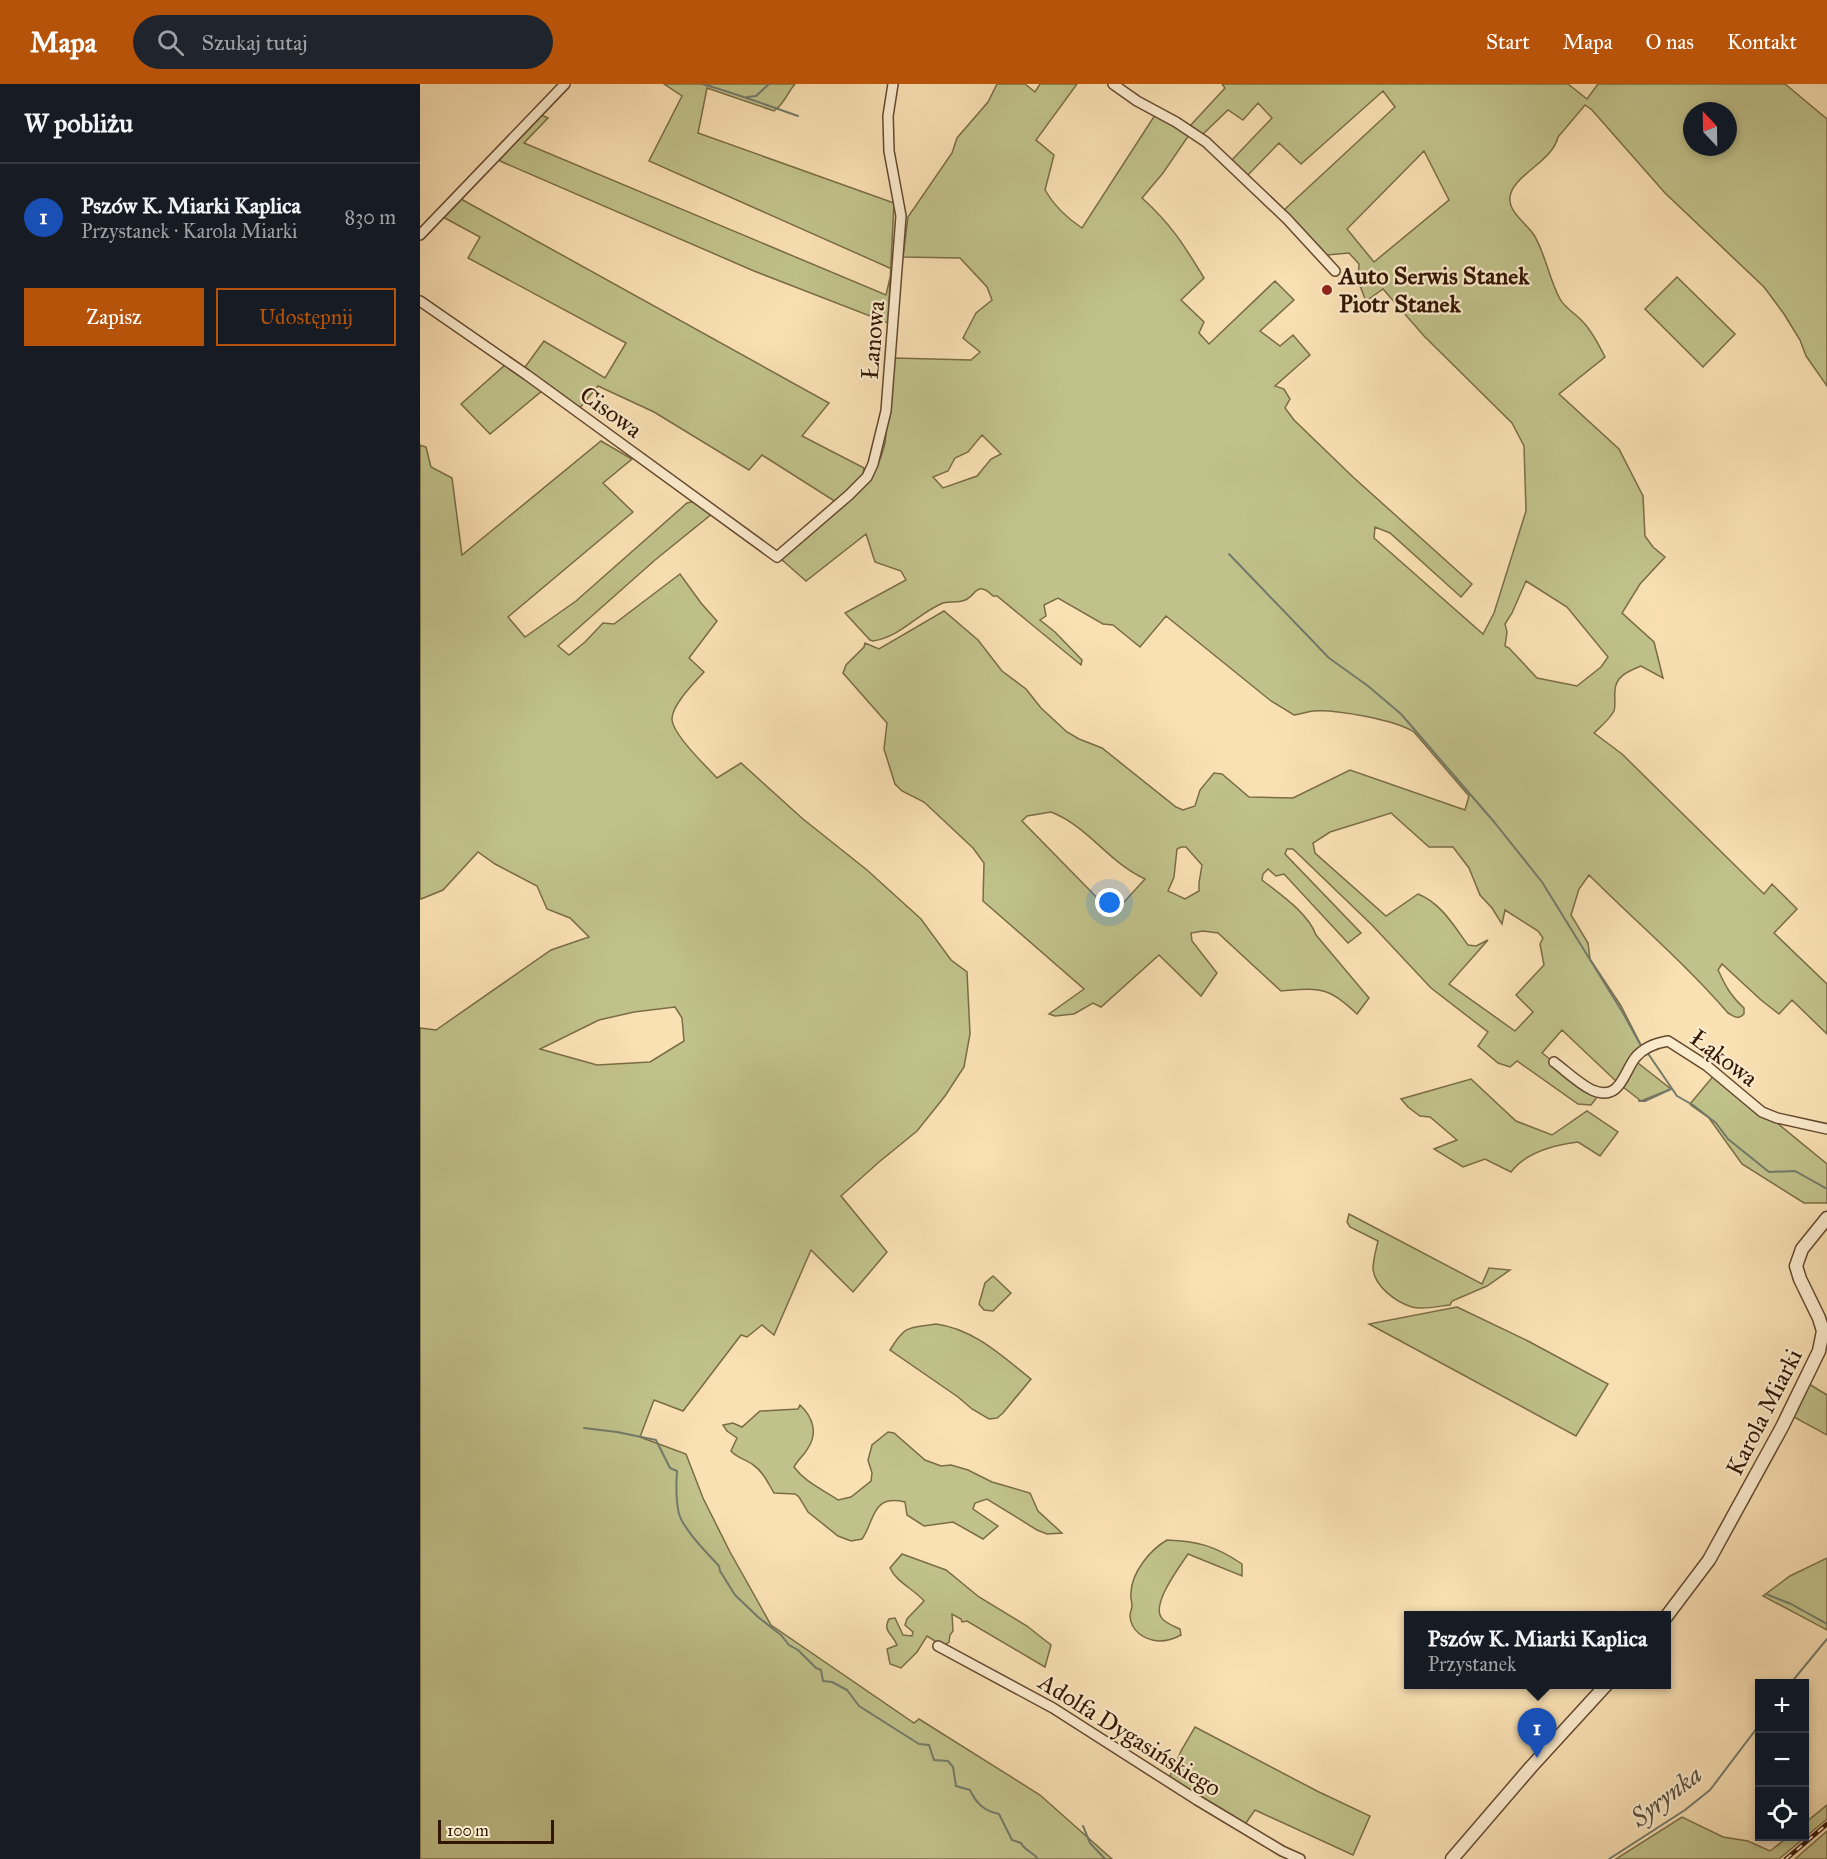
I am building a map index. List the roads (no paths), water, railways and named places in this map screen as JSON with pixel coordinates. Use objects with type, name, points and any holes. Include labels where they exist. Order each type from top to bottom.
[{"type":"street","points":[[420,235],[566,84]]},
{"type":"street","name":"Łanowa","points":[[777,557],[867,477],[873,464],[886,411],[901,216],[889,151],[888,116],[893,84]]},
{"type":"street","points":[[1113,84],[1206,142],[1287,219],[1335,271]]},
{"type":"street","name":"Cisowa","points":[[420,302],[527,375],[777,557]]},
{"type":"street","name":"Łąkowa","points":[[1554,1062],[1594,1091],[1608,1093],[1618,1087],[1635,1058],[1644,1049],[1668,1041],[1707,1066],[1762,1112],[1777,1118],[1827,1129]]},
{"type":"street","name":"Karola Miarki","points":[[1671,1611],[1709,1560],[1782,1427],[1819,1351],[1823,1331],[1796,1266],[1802,1249],[1827,1218]]},
{"type":"street","name":"Adolfa Dygasińskiego","points":[[938,1646],[1053,1708],[1197,1800],[1282,1851],[1300,1859]]},
{"type":"street","points":[[1452,1859],[1531,1767],[1602,1689]]},
{"type":"waterway","points":[[702,84],[798,116]]},
{"type":"waterway","points":[[747,97],[756,96],[769,84]]},
{"type":"waterway","points":[[1229,554],[1329,658],[1368,686],[1401,714],[1495,823],[1542,882],[1640,1044]]},
{"type":"waterway","points":[[1647,1052],[1677,1096],[1716,1123],[1728,1139],[1769,1172],[1795,1171],[1827,1189]]},
{"type":"waterway","points":[[1639,1101],[1645,1101],[1671,1089]]},
{"type":"waterway","points":[[584,1428],[656,1440],[670,1468],[677,1471],[677,1504],[682,1520],[696,1541],[719,1566],[735,1595],[781,1635],[789,1645],[821,1670],[823,1681],[832,1682],[847,1690],[859,1706],[919,1744],[929,1745],[934,1760],[948,1761],[953,1767],[956,1786],[970,1790],[981,1806],[999,1814],[1012,1840],[1021,1843],[1038,1859]]},
{"type":"waterway","points":[[1766,1594],[1791,1604],[1827,1624]]},
{"type":"waterway","name":"Syrynka","points":[[1794,1679],[1827,1639]]},
{"type":"waterway","name":"Syrynka","points":[[1609,1859],[1685,1810],[1710,1790],[1755,1731]]},
{"type":"waterway","points":[[1083,1826],[1090,1843],[1105,1859]]},
{"type":"railway","points":[[1786,1859],[1827,1824]]},
{"type":"place","name":"Auto Serwis Stanek Piotr Stanek","points":[[1327,290]]},
{"type":"place","name":"Pszów K. Miarki Kaplica","points":[[1537,1758]]}]
